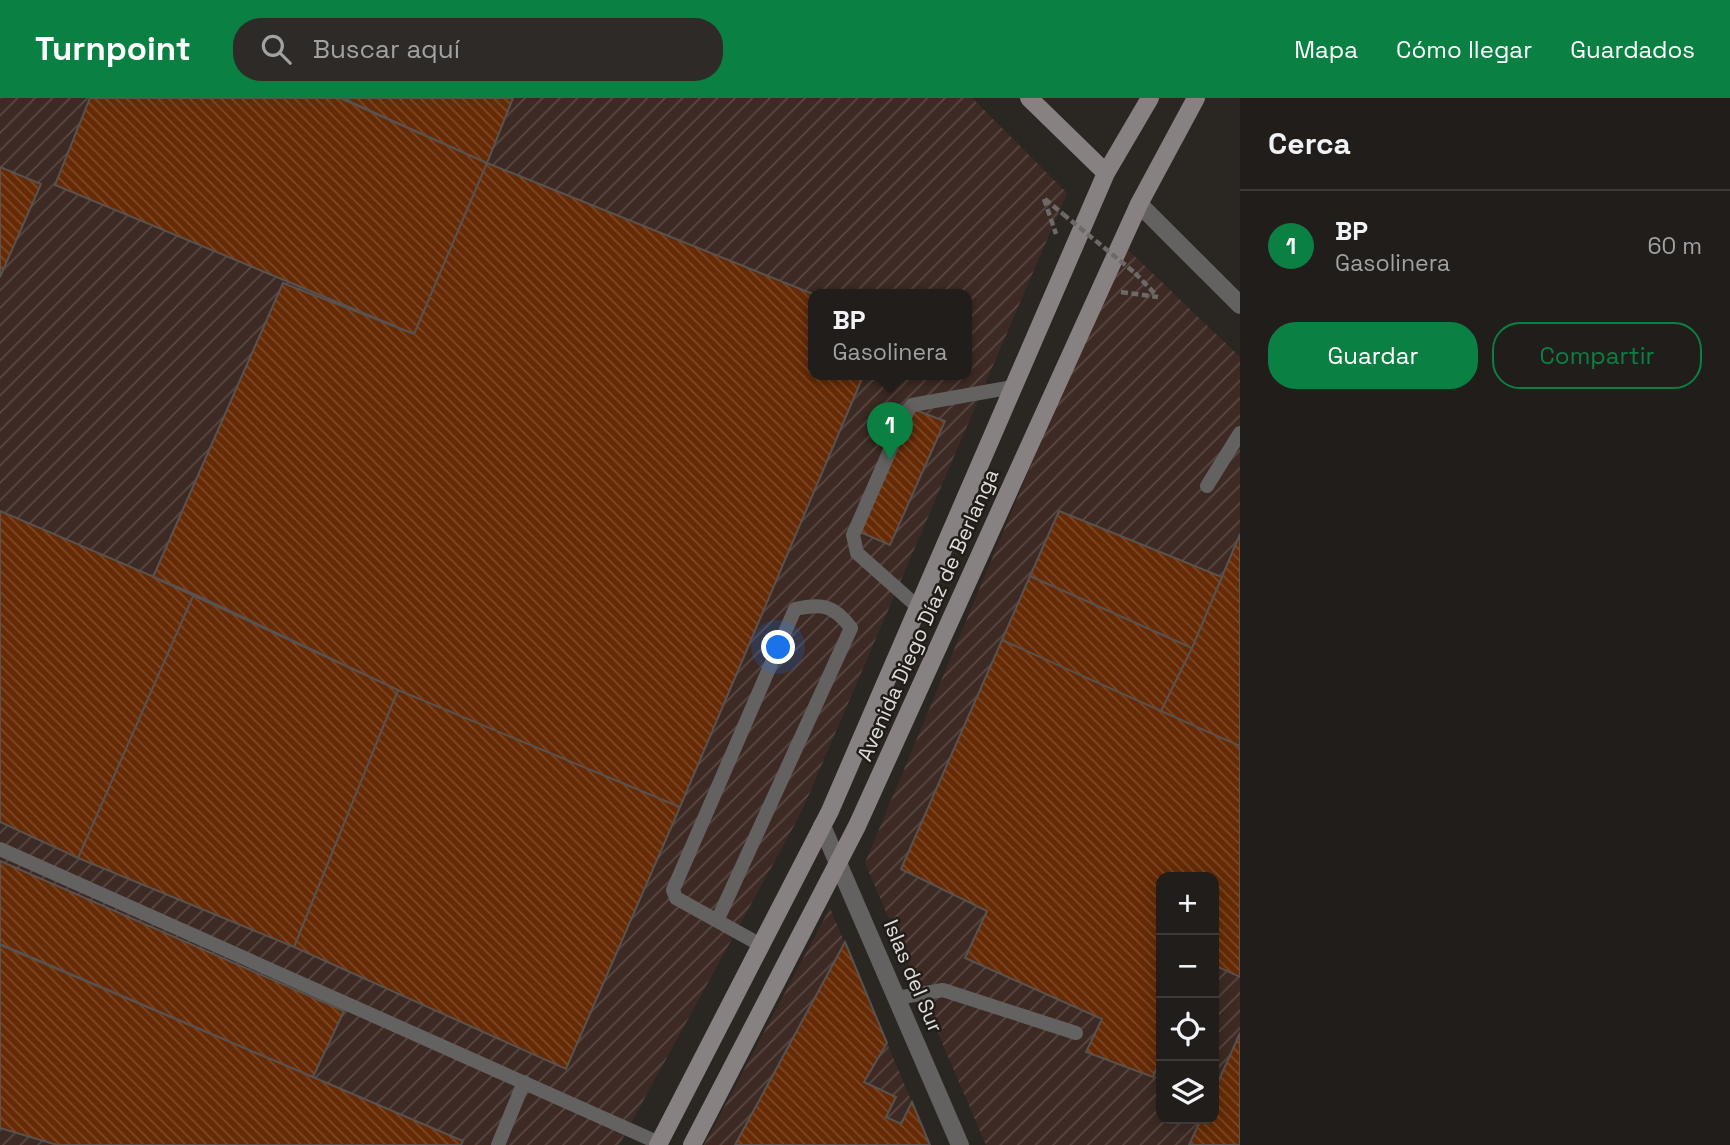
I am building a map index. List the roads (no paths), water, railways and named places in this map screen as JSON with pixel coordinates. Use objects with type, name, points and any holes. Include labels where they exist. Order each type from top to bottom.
[{"type":"main road","points":[[1029,98],[1106,173]]},
{"type":"main road","name":"Avenida Diego Díaz de Berlanga","points":[[660,1144],[822,826],[1106,173],[1150,98]]},
{"type":"main road","name":"Avenida Diego Díaz de Berlanga","points":[[692,1145],[839,863],[1139,204],[1196,98]]},
{"type":"street","points":[[1139,204],[1240,304]]},
{"type":"street","name":"Islas del Sur","points":[[822,826],[960,1145]]},
{"type":"lane","points":[[919,608],[857,552],[853,535],[912,405],[1013,387]]},
{"type":"lane","points":[[1207,486],[1240,433]]},
{"type":"lane","points":[[717,920],[851,628],[839,612],[813,605],[795,609],[673,890],[677,898],[761,945]]},
{"type":"lane","points":[[0,849],[660,1144]]},
{"type":"lane","points":[[897,998],[943,990],[1076,1033]]},
{"type":"lane","points":[[498,1145],[524,1082]]},
{"type":"place","name":"BP","points":[[890,460]]}]
